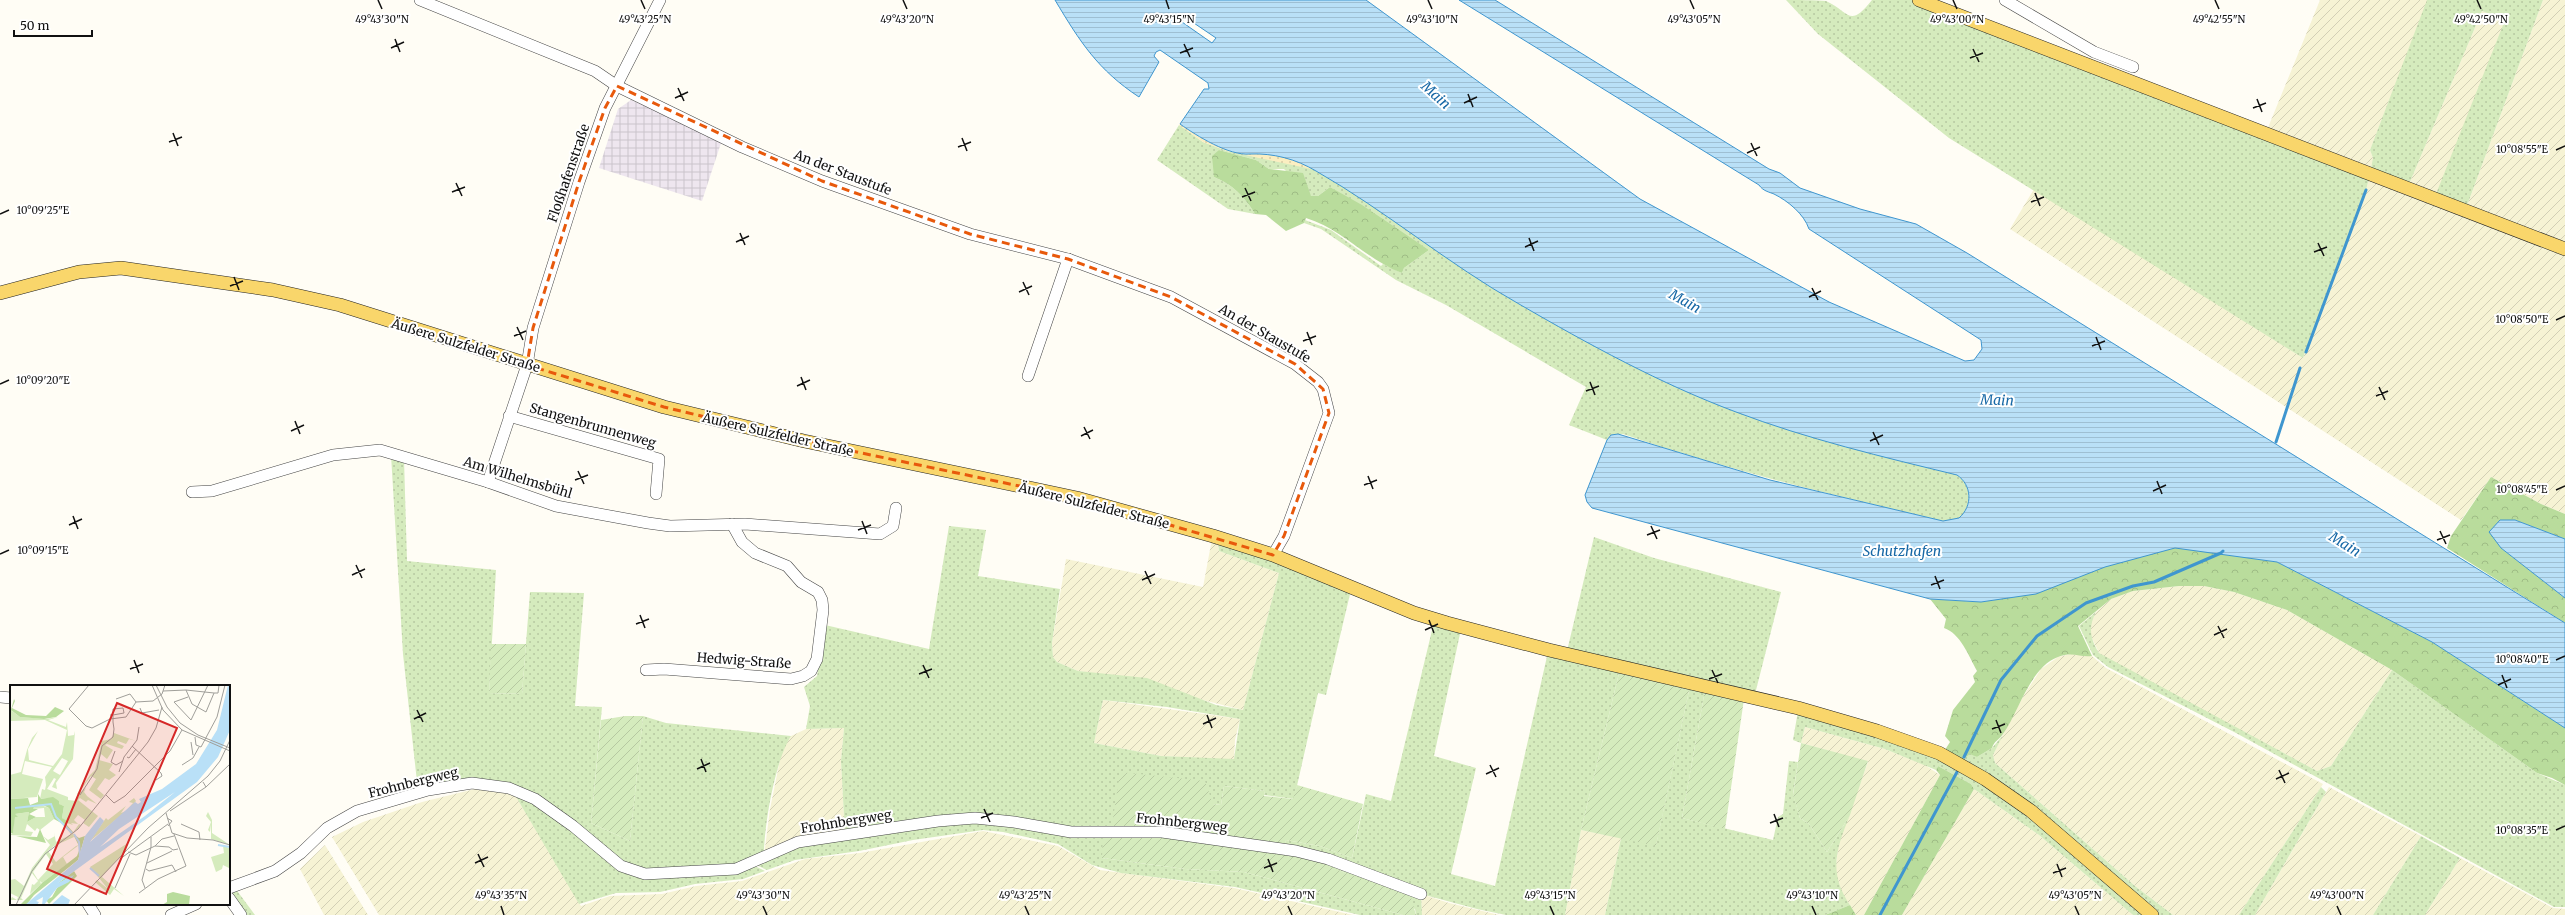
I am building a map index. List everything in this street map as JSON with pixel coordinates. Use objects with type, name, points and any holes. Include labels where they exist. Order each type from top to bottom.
[{"type":"main road","points":[[1919,0],[2565,249]]},
{"type":"main road","name":"Äußere Sulzfelder Straße","points":[[0,293],[79,272],[121,268],[273,290],[340,305],[664,407],[804,441],[1077,498],[1273,555],[1414,612],[1549,650],[1798,708],[1877,731],[1939,753],[1985,779],[2031,811],[2152,915]]},
{"type":"street","name":"An der Staustufe","points":[[420,0],[595,71],[618,86],[742,146],[822,181],[970,234],[1068,259],[1171,297],[1220,322],[1295,364],[1318,382],[1323,389],[1328,404],[1326,423],[1284,536],[1273,555]]},
{"type":"street","name":"Floßhafenstraße","points":[[527,365],[533,328],[579,182],[605,108],[618,86],[660,0]]},
{"type":"street","points":[[2005,0],[2094,52],[2133,66]]},
{"type":"street","points":[[1028,376],[1068,259]]},
{"type":"street","name":"Stangenbrunnenweg","points":[[488,482],[527,365]]},
{"type":"street","name":"Stangenbrunnenweg","points":[[509,416],[659,458],[656,494]]},
{"type":"street","name":"Am Wilhelmsbühl","points":[[192,492],[212,492],[333,455],[380,450],[488,482],[556,506],[670,526],[732,524],[880,534],[893,526],[896,508]]},
{"type":"street","name":"Hedwig-Straße","points":[[646,670],[664,669],[791,679],[803,676],[811,670],[816,659],[823,610],[820,596],[810,586],[801,582],[787,566],[755,553],[746,545],[732,524]]},
{"type":"street","points":[[0,697],[10,698]]},
{"type":"street","name":"Frohnbergweg","points":[[230,888],[275,871],[301,853],[327,828],[357,811],[428,790],[472,783],[509,788],[535,799],[573,826],[621,866],[645,874],[736,869],[798,842],[938,821],[975,818],[1014,822],[1072,832],[1162,832],[1296,851],[1322,857],[1421,894]]},
{"type":"street","points":[[230,899],[241,915]]},
{"type":"street","points":[[89,905],[95,915]]},
{"type":"street","points":[[178,911],[193,905]]},
{"type":"highlighted area","points":[[617,86],[822,181],[970,234],[1068,259],[1171,297],[1295,364],[1323,389],[1329,413],[1284,536],[1273,555],[1077,498],[804,441],[664,407],[527,365],[533,328],[579,182],[605,108]]},
{"type":"shaded area","points":[[2320,0],[2428,0],[2370,150],[2373,158],[2407,189],[2482,11],[2506,19],[2435,199],[2465,211],[2543,0],[2565,0],[2565,514],[2541,504],[2491,477],[2461,520],[2010,229],[2034,189],[2303,358],[2366,190],[2370,175],[2265,135]]},
{"type":"shaded area","points":[[631,100],[722,140],[702,201],[599,168],[618,109]]},
{"type":"shaded area","points":[[1212,539],[1218,541],[1219,551],[1279,573],[1243,710],[1098,674],[1078,671],[1057,662],[1053,657],[1052,643],[1066,559],[1203,587]]},
{"type":"shaded area","points":[[2179,586],[2204,586],[2234,592],[2287,610],[2392,670],[2331,766],[2317,771],[2110,661],[2099,653],[2090,634],[2091,622],[2096,612],[2111,599],[2133,591]]},
{"type":"shaded area","points":[[2075,653],[2092,656],[2106,668],[2323,784],[2239,915],[2173,915],[2135,886],[1995,763],[1993,755],[1999,742],[2024,695],[2041,669],[2058,657]]},
{"type":"shaded area","points":[[1103,700],[1240,719],[1235,740],[1234,760],[1161,756],[1094,743]]},
{"type":"shaded area","points":[[1805,727],[1885,749],[1925,765],[1940,775],[1864,915],[1856,915],[1843,896],[1835,872],[1839,841],[1868,762],[1801,743]]},
{"type":"shaded area","points":[[844,728],[841,761],[845,835],[764,856],[770,809],[782,750],[791,736],[806,729]]},
{"type":"shaded area","points":[[2329,787],[2421,836],[2373,915],[2255,915]]},
{"type":"shaded area","points":[[479,788],[515,795],[581,906],[610,896],[662,894],[696,886],[742,881],[805,859],[860,853],[983,831],[1058,846],[1100,870],[1234,888],[1353,915],[379,915],[332,837],[363,822],[422,802]]},
{"type":"shaded area","points":[[1974,789],[2039,835],[2133,915],[1902,915]]},
{"type":"shaded area","points":[[1581,830],[1621,838],[1605,915],[1565,915]]},
{"type":"shaded area","points":[[325,845],[368,915],[324,915],[300,869]]},
{"type":"shaded area","points":[[2460,858],[2553,908],[2565,909],[2565,915],[2425,915]]},
{"type":"shaded area","points":[[1421,894],[1449,903],[1499,915],[1422,915]]},
{"type":"green space","points":[[1786,0],[1826,1],[1849,16],[1854,16],[1864,9],[1872,0],[1919,0],[2370,174],[2373,158],[2370,150],[2427,0],[2543,0],[2465,211],[2434,199],[2505,20],[2482,11],[2407,189],[2370,175],[2366,190],[2303,358],[1949,138],[1818,34]]},
{"type":"green space","points":[[1179,125],[1203,142],[1227,151],[1311,168],[1355,194],[1517,303],[1677,387],[1773,425],[1957,475],[1966,484],[1968,490],[1969,496],[1967,508],[1959,519],[1943,521],[1782,482],[1623,434],[1611,435],[1607,440],[1569,425],[1586,387],[1446,305],[1396,280],[1321,229],[1304,223],[1305,220],[1331,230],[1381,266],[1383,264],[1402,273],[1404,268],[1429,250],[1330,187],[1318,196],[1311,196],[1284,169],[1269,169],[1256,160],[1219,150],[1214,177],[1227,183],[1238,192],[1255,214],[1228,209],[1157,160]]},
{"type":"green space","points":[[1219,150],[1256,160],[1269,169],[1303,173],[1311,196],[1318,196],[1330,187],[1362,205],[1429,250],[1404,268],[1402,273],[1377,260],[1331,229],[1306,218],[1304,223],[1286,231],[1266,215],[1255,214],[1238,192],[1227,183],[1214,177],[1212,156]]},
{"type":"green space","points":[[391,455],[404,459],[407,561],[496,570],[489,693],[522,694],[530,592],[584,593],[575,706],[602,707],[591,823],[630,841],[643,716],[666,723],[791,736],[785,747],[775,777],[768,811],[764,856],[736,869],[687,871],[688,873],[734,871],[753,865],[765,871],[743,879],[695,884],[660,892],[616,893],[579,904],[515,795],[492,788],[475,789],[477,787],[473,784],[489,784],[473,783],[456,784],[418,791],[403,654]],"holes":[[[489,784],[505,787],[513,790]],[[531,798],[568,821],[589,838],[585,837],[563,822]]]},
{"type":"green space","points":[[2491,477],[2541,504],[2565,514],[2565,539],[2515,520],[2501,548],[2565,598],[2565,623],[2447,548],[2451,536]]},
{"type":"green space","points":[[949,526],[986,530],[978,576],[1060,589],[1052,643],[1053,657],[1057,662],[1078,671],[1147,678],[1216,705],[1243,710],[1279,573],[1219,551],[1218,541],[1351,590],[1326,695],[1318,693],[1294,799],[1264,795],[1265,791],[1224,786],[1221,805],[1213,804],[1111,832],[1102,858],[1185,869],[1244,872],[1403,915],[1360,915],[1235,887],[1121,873],[1092,865],[1058,844],[1003,832],[983,830],[795,860],[767,870],[754,864],[790,846],[845,835],[841,761],[844,728],[806,729],[810,706],[804,687],[817,676],[825,625],[929,649]],"holes":[[[1103,700],[1167,707],[1240,719],[1234,759],[1161,756],[1094,743]]]},
{"type":"green space","points":[[1594,537],[1654,558],[1781,592],[1755,694],[1567,651]]},
{"type":"green space","points":[[2175,547],[2277,562],[2432,642],[2565,728],[2565,785],[2552,778],[2537,773],[2392,670],[2287,610],[2234,592],[2204,586],[2179,586],[2133,591],[2111,599],[2078,626],[2092,656],[2064,655],[2048,662],[2033,680],[2009,725],[1992,748],[1977,757],[1970,754],[1959,762],[1943,753],[1950,742],[1945,736],[1953,710],[1975,682],[1973,676],[1977,671],[1959,640],[1950,631],[1944,628],[1946,619],[1930,599],[1981,602]]},
{"type":"green space","points":[[2096,612],[2093,617],[2091,632],[2099,653],[2317,771],[2331,766],[2392,670],[2537,773],[2565,785],[2565,907],[2554,907],[2236,733],[2108,667],[2093,655],[2079,626]]},
{"type":"green space","points":[[1434,622],[1461,629],[1434,756],[1476,768],[1451,874],[1495,886],[1548,652],[1620,669],[1581,830],[1565,915],[1506,915],[1477,909],[1421,894],[1284,849],[1286,840],[1320,846],[1352,858],[1366,794],[1391,801]]},
{"type":"green space","points":[[491,644],[526,644],[522,694],[489,693]]},
{"type":"green space","points":[[1620,669],[1690,686],[1656,846],[1581,830]]},
{"type":"green space","points":[[1690,686],[1705,690],[1682,818],[1773,840],[1778,817],[1783,814],[1789,761],[1798,762],[1793,794],[1800,818],[1809,824],[1827,852],[1850,815],[1841,839],[1836,861],[1839,882],[1850,905],[1825,915],[1605,915],[1621,838],[1656,845]]},
{"type":"green space","points":[[1705,690],[1744,699],[1725,829],[1682,818]]},
{"type":"green space","points":[[1798,711],[1938,755],[2010,797],[2148,915],[2133,915],[2039,835],[1974,789],[1971,784],[1938,766],[1936,770],[1885,749],[1805,727],[1801,743],[1793,740]]},
{"type":"green space","points":[[625,716],[643,716],[630,841],[591,823],[601,720]]},
{"type":"green space","points":[[2003,735],[1993,755],[1995,763],[2135,886],[2173,915],[2155,915],[1959,762],[1970,753],[1977,757],[1992,748]]},
{"type":"green space","points":[[1801,743],[1868,761],[1850,815],[1827,852],[1809,824],[1800,818],[1793,795]]},
{"type":"green space","points":[[1938,766],[1971,784],[1974,789],[1902,915],[1864,915],[1940,775],[1936,770]]},
{"type":"green space","points":[[1120,772],[1205,781],[1213,804],[1221,805],[1224,786],[1265,791],[1264,796],[1293,799],[1297,785],[1363,804],[1352,858],[1320,846],[1286,840],[1284,850],[1342,865],[1339,870],[1345,873],[1404,892],[1411,897],[1416,915],[1403,915],[1244,872],[1185,869],[1102,858],[1103,832],[1111,832]]},
{"type":"green space","points":[[2321,787],[2326,792],[2255,915],[2239,915]]},
{"type":"green space","points":[[2421,836],[2460,858],[2425,915],[2373,915]]},
{"type":"green space","points":[[1342,865],[1421,894],[1422,915],[1416,915],[1415,909],[1339,870]]},
{"type":"green space","points":[[235,888],[255,915],[244,915],[230,890]]},
{"type":"green space","points":[[1850,905],[1856,915],[1825,915]]},
{"type":"sand","points":[[1180,124],[1206,141],[1217,146],[1232,150],[1284,157],[1305,164],[1311,169],[1227,151],[1203,142],[1179,125]]},
{"type":"water","points":[[1055,0],[1366,0],[1640,199],[1829,302],[1965,361],[1974,360],[1982,349],[1981,340],[1809,229],[1807,223],[1795,208],[1785,200],[1764,190],[1759,185],[1459,0],[1495,0],[1769,169],[1780,173],[1800,188],[1860,209],[1916,224],[1967,253],[2565,623],[2565,728],[2432,642],[2277,562],[2175,548],[2105,567],[2036,594],[1981,602],[1930,599],[1592,508],[1587,502],[1585,495],[1607,440],[1611,435],[1618,434],[1770,480],[1943,521],[1959,518],[1967,508],[1969,496],[1966,484],[1957,475],[1845,447],[1790,431],[1736,412],[1680,389],[1598,348],[1493,288],[1467,272],[1367,203],[1308,167],[1292,160],[1276,156],[1233,152],[1223,149],[1204,139],[1180,124],[1204,89],[1209,89],[1208,83],[1160,50],[1156,52],[1154,56],[1159,62],[1139,97],[1101,66],[1082,42]],"holes":[[[1185,17],[1216,38],[1212,43],[1182,22]]]},
{"type":"water","points":[[2500,520],[2515,520],[2565,539],[2565,598],[2501,548],[2489,532]]},
{"type":"waterway","points":[[2306,352],[2366,190]]},
{"type":"waterway","points":[[2276,442],[2300,368]]},
{"type":"waterway","points":[[1964,757],[2001,680],[2037,636],[2086,603],[2133,586],[2154,582],[2223,551]]},
{"type":"waterway","points":[[1880,915],[1957,772]]},
{"type":"water label","name":"Main","points":[[1436,95]]},
{"type":"water label","name":"Main","points":[[1685,301]]},
{"type":"water label","name":"Main","points":[[1997,400]]},
{"type":"water label","name":"Main","points":[[2345,544]]},
{"type":"water label","name":"Schutzhafen","points":[[1902,551]]}]
